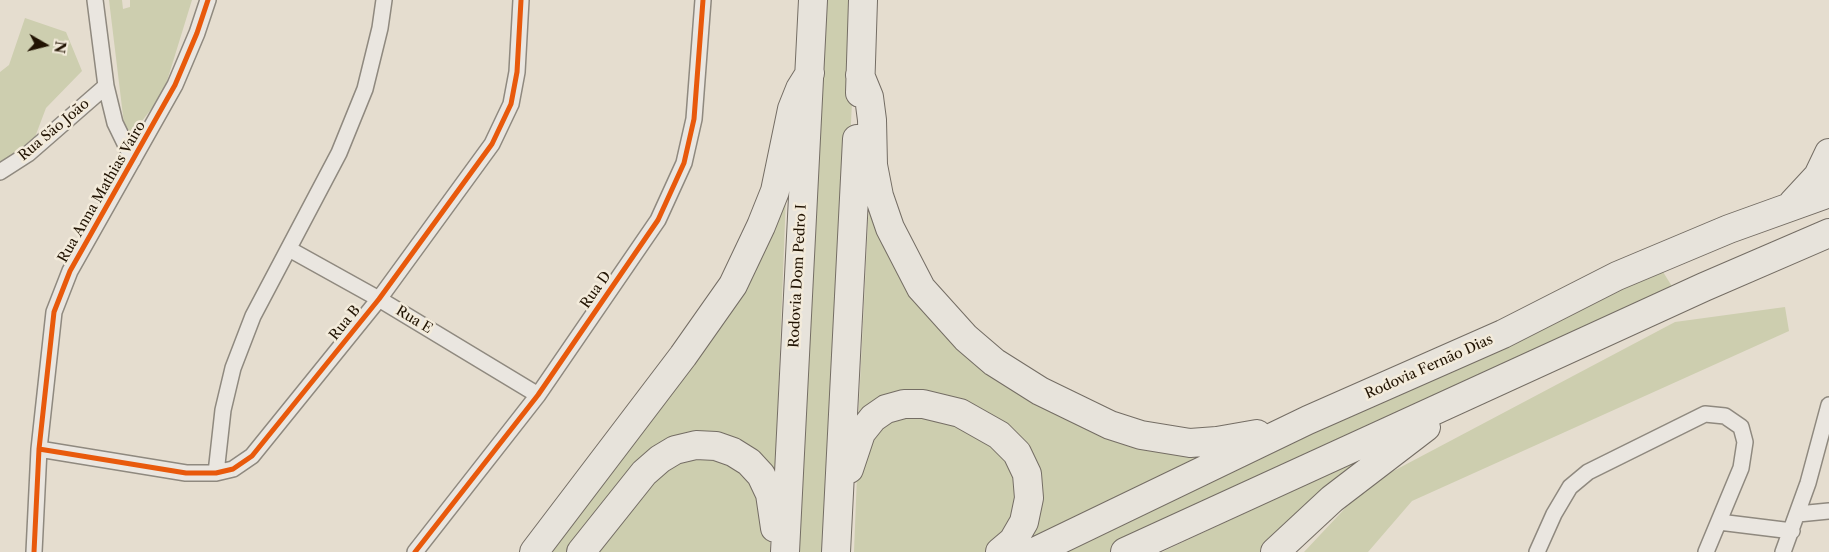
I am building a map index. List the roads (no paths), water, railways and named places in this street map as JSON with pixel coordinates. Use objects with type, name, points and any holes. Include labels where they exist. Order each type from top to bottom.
[{"type":"highway","name":"Rodovia Dom Pedro I","points":[[785,552],[813,0]]},
{"type":"highway","points":[[836,552],[864,0]]},
{"type":"highway","points":[[534,552],[683,356],[733,286],[775,190],[792,109],[800,89],[810,73]]},
{"type":"highway","points":[[860,75],[868,97],[872,120],[873,165],[879,196],[890,228],[921,288],[966,338],[994,362],[1040,391],[1078,411],[1141,435],[1190,442],[1217,441],[1308,420]]},
{"type":"highway","points":[[1790,206],[1818,176],[1829,152]]},
{"type":"highway","name":"Rodovia Fernão Dias","points":[[1034,552],[1308,420],[1503,334],[1617,276],[1730,229],[1829,193]]},
{"type":"highway","points":[[1125,552],[1704,287],[1829,233]]},
{"type":"highway","points":[[1275,552],[1332,499],[1470,395]]},
{"type":"highway","points":[[838,504],[861,433],[873,418],[886,409],[904,404],[923,404],[960,413],[999,435],[1017,453],[1027,474],[1029,498],[1024,522],[1013,541],[1000,552]]},
{"type":"highway","points":[[581,552],[644,473],[660,459],[675,450],[696,445],[716,446],[733,452],[749,462],[761,475],[770,494],[778,552]]},
{"type":"street","points":[[95,0],[106,86],[115,123],[133,160]]},
{"type":"street","name":"Rua Anna Mathias Vairo","points":[[34,552],[39,449],[54,312],[70,271],[175,85],[197,33],[208,0]]},
{"type":"street","points":[[216,473],[223,410],[233,368],[253,316],[339,153],[365,89],[380,28],[384,0]]},
{"type":"street","name":"Rua B","points":[[39,449],[186,473],[216,473],[233,469],[252,456],[379,299],[492,144],[511,104],[517,72],[521,0]]},
{"type":"street","name":"Rua D","points":[[415,552],[538,395],[658,220],[684,162],[694,119],[703,0]]},
{"type":"street","name":"Rua São João","points":[[0,172],[28,154],[106,86]]},
{"type":"street","name":"Rua E","points":[[289,249],[379,299],[538,395]]},
{"type":"street","points":[[1783,552],[1808,483],[1829,405]]},
{"type":"street","points":[[1537,552],[1554,514],[1570,487],[1588,472],[1705,414],[1724,416],[1741,427],[1745,442],[1741,468],[1706,552]]},
{"type":"street","points":[[1798,514],[1829,512]]},
{"type":"street","points":[[1719,522],[1792,531]]}]
